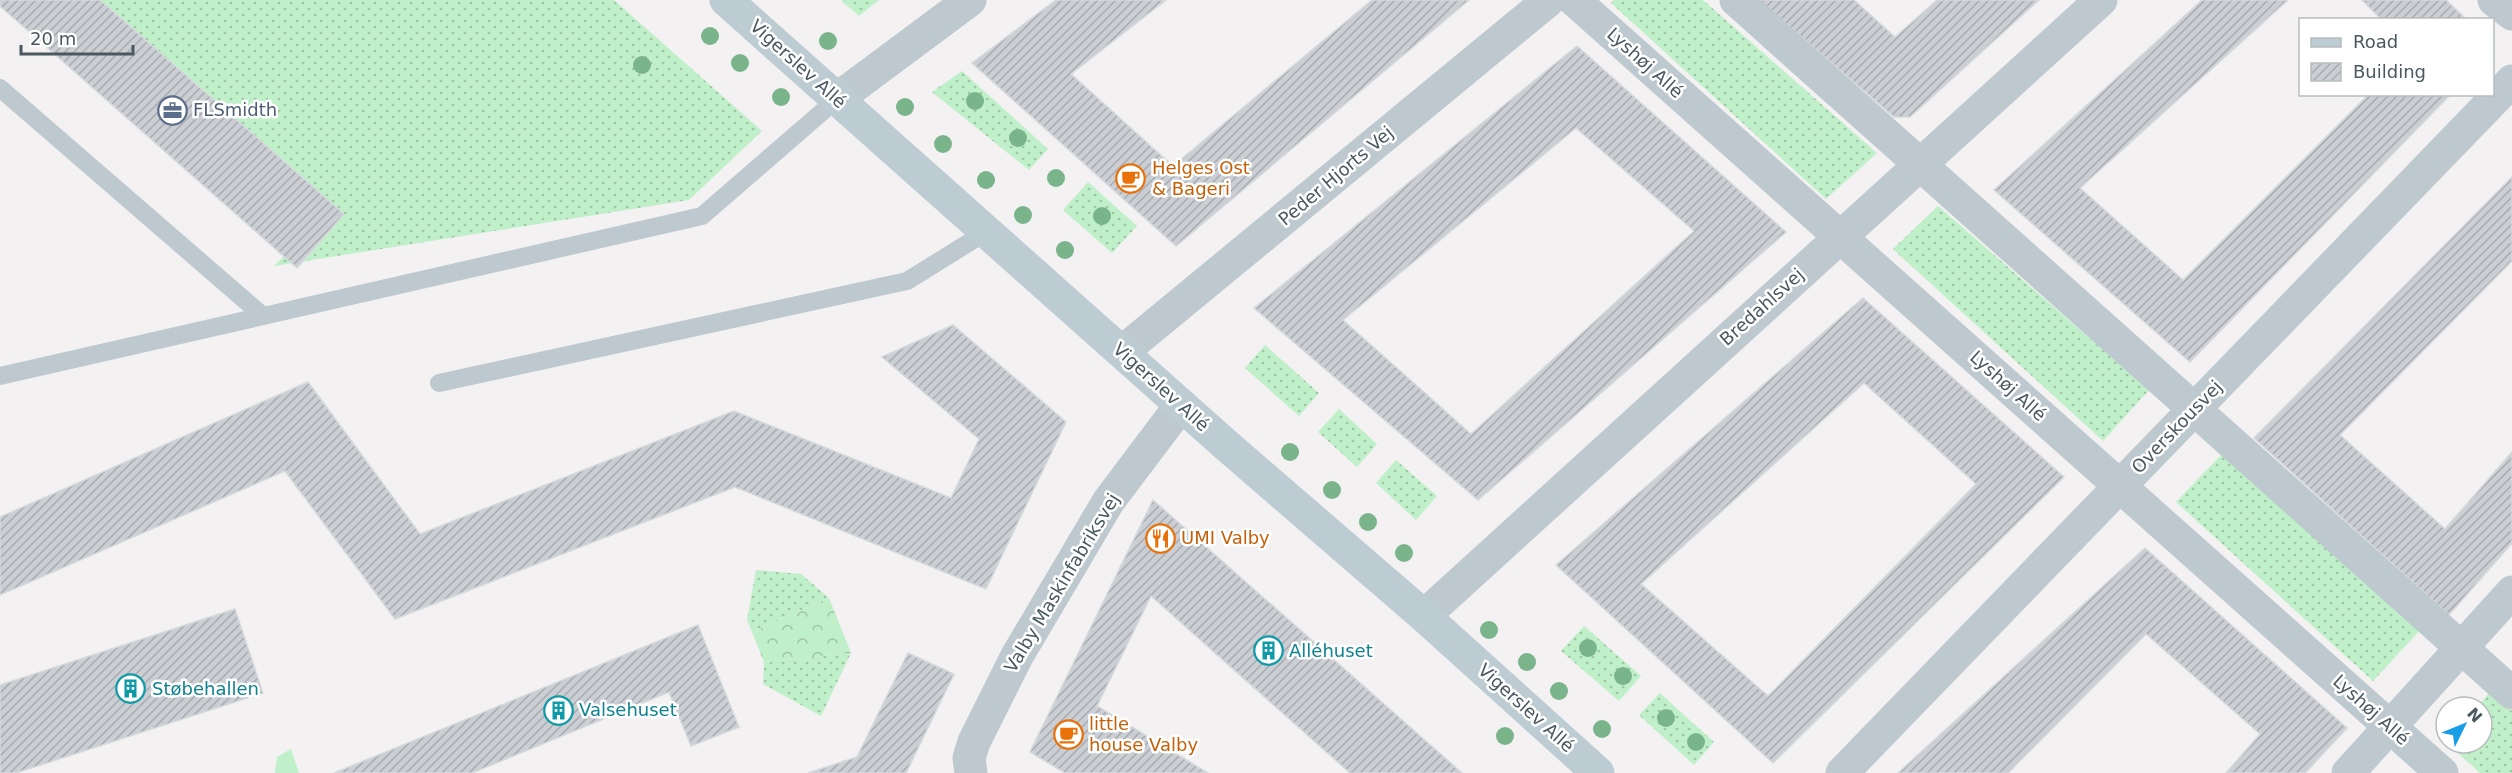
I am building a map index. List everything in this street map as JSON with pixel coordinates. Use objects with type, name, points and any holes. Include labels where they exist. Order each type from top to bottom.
[{"type":"street","name":"Vigerslev Allé","points":[[726,0],[1181,405],[1424,616],[1598,773]]},
{"type":"street","points":[[837,99],[970,0]]},
{"type":"street","name":"Peder Hjorts Vej","points":[[1122,352],[1549,0]]},
{"type":"street","name":"Lyshøj Allé","points":[[1574,0],[2442,773]]},
{"type":"street","points":[[1736,0],[2512,693]]},
{"type":"street","name":"Bredahlsvej","points":[[1424,616],[2101,0]]},
{"type":"street","points":[[2494,0],[2512,14]]},
{"type":"street","name":"Overskousvej","points":[[1842,773],[2512,81]]},
{"type":"street","name":"Valby Maskinfabriksvej","points":[[971,773],[969,758],[974,742],[1017,656],[1108,502],[1181,405]]},
{"type":"street","points":[[2348,773],[2512,592]]},
{"type":"lane","points":[[0,88],[263,316]]},
{"type":"lane","points":[[0,376],[702,216],[837,99]]},
{"type":"lane","points":[[439,383],[907,281],[986,232]]},
{"type":"green space","points":[[64,0],[614,0],[762,131],[689,200],[274,266],[321,220]]},
{"type":"green space","points":[[841,0],[879,0],[859,16]]},
{"type":"green space","points":[[1614,0],[1703,0],[1877,153],[1826,199],[1611,3]]},
{"type":"green space","points":[[962,71],[1048,149],[1029,170],[932,92]]},
{"type":"green space","points":[[1088,182],[1137,226],[1112,253],[1063,210]]},
{"type":"green space","points":[[1938,206],[2149,390],[2103,441],[1893,249]]},
{"type":"green space","points":[[1265,345],[1319,393],[1299,416],[1245,368]]},
{"type":"green space","points":[[1339,409],[1377,444],[1357,467],[1318,432]]},
{"type":"green space","points":[[2222,454],[2421,629],[2373,681],[2176,502]]},
{"type":"green space","points":[[1396,460],[1437,496],[1416,520],[1376,483]]},
{"type":"green space","points":[[756,570],[801,574],[829,598],[752,632],[747,620]]},
{"type":"green space","points":[[829,598],[851,653],[764,662],[752,632]]},
{"type":"green space","points":[[1584,626],[1641,676],[1619,701],[1561,651]]},
{"type":"green space","points":[[851,653],[821,716],[763,684],[764,662]]},
{"type":"green space","points":[[1660,693],[1714,742],[1694,765],[1639,715]]},
{"type":"green space","points":[[2494,695],[2512,711],[2512,773],[2480,773],[2460,755],[2494,755]]},
{"type":"green space","points":[[291,749],[299,773],[275,773],[277,757]]},
{"type":"building","name":"FLSmidth","points":[[0,0],[100,0],[344,214],[297,268],[0,6]]},
{"type":"building","points":[[1056,0],[1166,0],[1071,74],[1173,166],[1372,0],[1469,0],[1176,246],[972,63]]},
{"type":"building","points":[[1759,0],[1854,0],[1895,37],[1937,0],[2039,0],[1910,117],[1894,117]]},
{"type":"building","points":[[2202,0],[2288,0],[2080,188],[2183,280],[2367,96],[2449,96],[2190,362],[1994,190]]},
{"type":"building","points":[[2362,0],[2446,0],[2465,18],[2380,18]]},
{"type":"building","points":[[1577,46],[1786,232],[1478,500],[1254,308]],"holes":[[[1576,128],[1694,231],[1471,434],[1343,320]]]},
{"type":"building","points":[[2512,177],[2512,261],[2340,435],[2445,529],[2512,452],[2512,543],[2449,615],[2254,438]]},
{"type":"building","points":[[1863,298],[2064,477],[1773,763],[1556,565]],"holes":[[[1864,383],[1976,484],[1768,696],[1641,584]]]},
{"type":"building","points":[[953,325],[1066,422],[986,589],[735,487],[395,619],[285,471],[0,595],[0,517],[308,382],[420,534],[734,411],[951,498],[979,439],[882,357]]},
{"type":"building","name":"Alléhuset","points":[[1153,500],[1462,773],[1350,773],[1151,596],[1097,706],[1208,773],[1065,773],[1030,752]]},
{"type":"building","points":[[2145,548],[2347,728],[2305,773],[2226,773],[2260,734],[2146,634],[2008,773],[1898,773]]},
{"type":"building","name":"Støbehallen","points":[[235,609],[263,693],[16,773],[0,773],[0,685]]},
{"type":"building","name":"Valsehuset","points":[[698,625],[739,727],[691,746],[669,692],[472,773],[334,773]]},
{"type":"building","points":[[908,653],[954,674],[906,773],[808,773],[857,757]]},
{"type":"place","name":"FLSmidth","points":[[172,110]]},
{"type":"place","name":"Helges Ost & Bageri","points":[[1131,178]]},
{"type":"place","name":"UMI Valby","points":[[1160,538]]},
{"type":"place","name":"Alléhuset","points":[[1268,651]]},
{"type":"place","name":"Støbehallen","points":[[131,689]]},
{"type":"place","name":"Valsehuset","points":[[558,710]]},
{"type":"place","name":"little house Valby","points":[[1068,734]]}]
